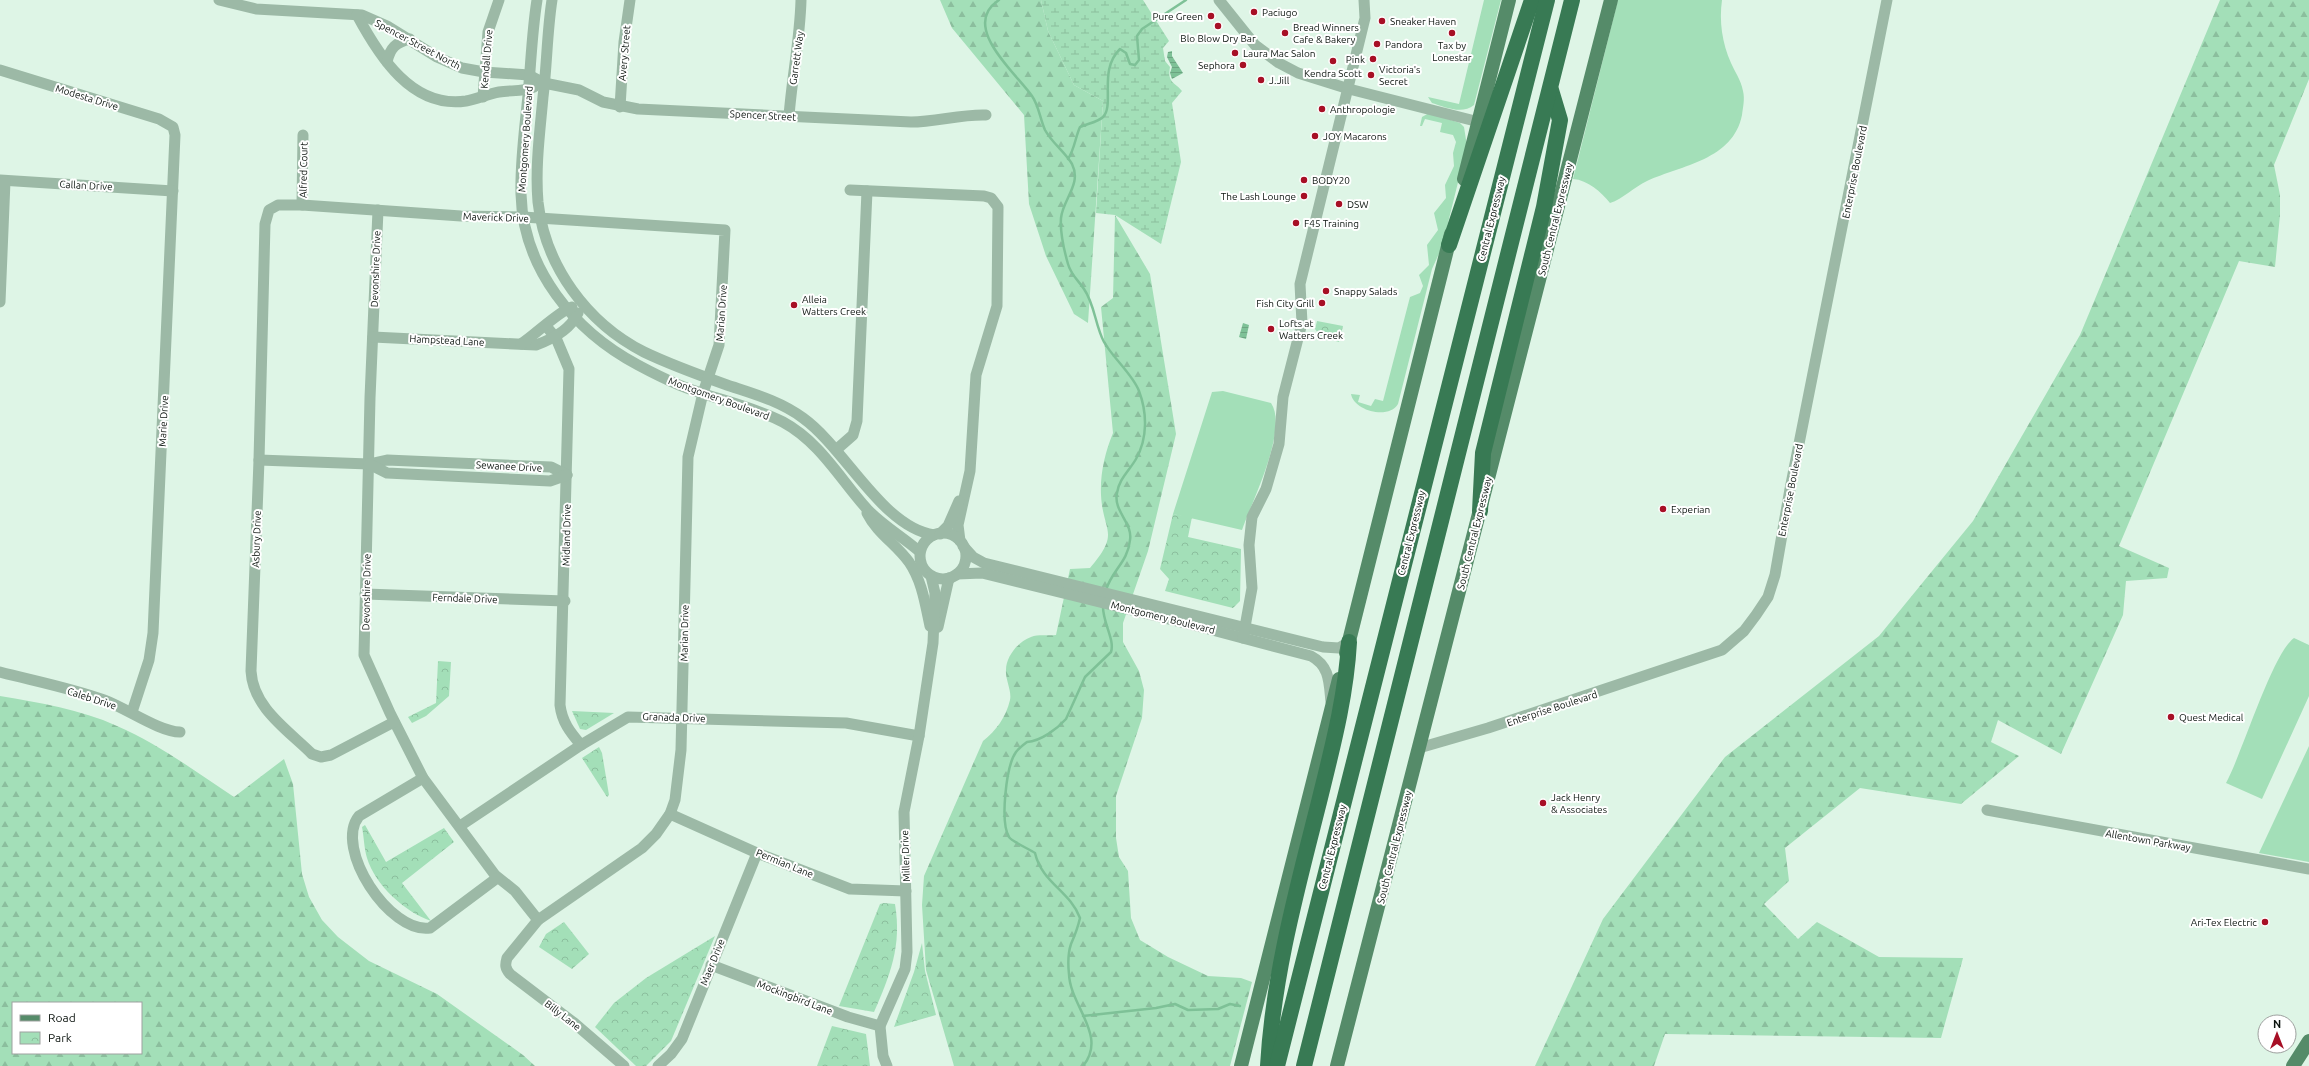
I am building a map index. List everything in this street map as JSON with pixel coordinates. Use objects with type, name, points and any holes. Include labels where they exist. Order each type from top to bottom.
[{"type":"highway","points":[[1449,245],[1532,0]]},
{"type":"highway","name":"Central Expressway","points":[[1276,1066],[1546,0]]},
{"type":"highway","points":[[1304,1066],[1551,89],[1572,0]]},
{"type":"highway","points":[[1480,511],[1483,453],[1544,206],[1560,120],[1551,89]]},
{"type":"highway","points":[[1268,1066],[1270,1023],[1284,946],[1340,716],[1347,674],[1349,642]]},
{"type":"main road","points":[[1241,1066],[1510,0]]},
{"type":"main road","name":"South Central Expressway","points":[[1337,1066],[1611,0]]},
{"type":"main road","points":[[2292,1066],[2309,1041]]},
{"type":"street","name":"Spencer Street North","points":[[219,0],[256,10],[357,15],[387,26],[437,57],[462,68],[484,72],[529,75],[544,83]]},
{"type":"street","name":"Kendall Drive","points":[[483,97],[488,32],[499,0]]},
{"type":"street","name":"Montgomery Boulevard","points":[[537,0],[529,75],[521,194],[523,217],[528,239],[545,279],[565,309],[599,340],[637,364],[679,385],[753,408],[783,422],[801,434],[831,463],[862,501],[891,530],[920,552]]},
{"type":"street","name":"Montgomery Boulevard","points":[[552,0],[539,135],[538,185],[541,219],[554,257],[582,304],[608,329],[642,351],[708,378],[772,400],[793,411],[811,424],[837,450],[885,506],[914,530],[937,534]]},
{"type":"street","name":"Avery Street","points":[[620,107],[624,42],[630,0]]},
{"type":"street","name":"Garrett Way","points":[[789,116],[793,73],[800,34],[801,0]]},
{"type":"street","points":[[1219,0],[1248,38],[1270,57],[1298,73],[1349,89],[1479,122]]},
{"type":"street","points":[[1244,633],[1252,588],[1249,545],[1252,518],[1266,488],[1279,444],[1283,397],[1302,323],[1300,284],[1349,89],[1365,18],[1364,0]]},
{"type":"street","name":"Enterprise Boulevard","points":[[1419,748],[1488,728],[1668,670],[1722,650],[1744,631],[1768,597],[1775,575],[1791,482],[1887,0]]},
{"type":"street","points":[[357,15],[368,35],[387,62],[404,82],[428,97],[443,100],[466,101],[498,92],[528,90],[544,83]]},
{"type":"street","points":[[387,62],[394,46],[410,39]]},
{"type":"street","name":"Modesta Drive","points":[[0,70],[159,119],[173,128]]},
{"type":"street","name":"Spencer Street","points":[[544,83],[569,87],[603,102],[638,110],[911,122],[986,115]]},
{"type":"street","name":"Marie Drive","points":[[132,712],[149,660],[153,633],[173,191],[175,135],[173,128]]},
{"type":"street","name":"Alfred Court","points":[[302,205],[303,135]]},
{"type":"street","points":[[0,302],[3,181]]},
{"type":"street","name":"Callan Drive","points":[[3,181],[173,191]]},
{"type":"street","points":[[850,190],[984,196],[991,198],[998,206],[998,299],[994,320],[976,375],[969,478],[958,525],[961,543],[966,558],[964,564],[953,576],[937,578],[931,576],[922,566],[920,552],[924,544],[948,526],[969,478]]},
{"type":"street","points":[[837,450],[853,435],[857,421],[867,191]]},
{"type":"street","name":"Maverick Drive","points":[[269,210],[278,205],[302,205],[461,216],[523,217],[725,230]]},
{"type":"street","name":"Asbury Drive","points":[[269,210],[265,231],[259,460],[251,671],[253,688],[264,708],[302,744],[319,757],[331,755],[394,722]]},
{"type":"street","name":"Devonshire Drive","points":[[378,210],[364,655],[394,722],[423,778],[497,878],[515,891],[538,920]]},
{"type":"street","name":"Marian Drive","points":[[505,963],[507,958],[538,920],[642,848],[656,834],[670,814],[675,800],[681,750],[688,457],[703,393],[717,354],[720,334],[725,230]]},
{"type":"street","points":[[521,344],[546,326],[565,309],[582,304]]},
{"type":"street","name":"Hampstead Lane","points":[[373,337],[536,345],[556,338],[575,319],[582,304]]},
{"type":"street","name":"Midland Drive","points":[[546,326],[556,338],[570,368],[560,705],[562,716],[568,730],[581,745]]},
{"type":"street","name":"Sewanee Drive","points":[[259,460],[369,464],[387,474],[550,481],[567,475]]},
{"type":"street","points":[[862,501],[873,525],[913,568],[922,588],[933,643]]},
{"type":"street","points":[[937,534],[951,535],[961,543]]},
{"type":"street","name":"Montgomery Boulevard","points":[[961,543],[973,557],[984,563],[1066,588],[1244,633],[1310,656],[1323,664],[1328,679],[1332,706]]},
{"type":"street","name":"Montgomery Boulevard","points":[[953,576],[982,573],[1066,588]]},
{"type":"street","name":"Miller Drive","points":[[887,1066],[883,1056],[880,1026],[905,969],[907,952],[904,812],[919,736],[933,643],[935,593],[931,576]]},
{"type":"street","name":"Miller Drive","points":[[933,643],[943,612],[944,593],[953,576]]},
{"type":"street","name":"Ferndale Drive","points":[[365,594],[564,601]]},
{"type":"street","name":"Montgomery Boulevard","points":[[1244,633],[1327,647],[1339,648],[1349,642]]},
{"type":"street","name":"Caleb Drive","points":[[0,672],[102,700],[132,712],[165,730],[180,732]]},
{"type":"street","name":"Granada Drive","points":[[460,826],[581,745],[628,717],[846,723],[919,736]]},
{"type":"street","points":[[423,778],[359,816],[356,820],[352,830],[354,847],[365,880],[375,895],[393,913],[408,923],[424,929],[430,928],[497,878]]},
{"type":"street","name":"Allentown Parkway","points":[[1987,810],[2309,869]]},
{"type":"street","name":"Permian Lane","points":[[670,814],[757,853],[850,889],[906,891]]},
{"type":"street","name":"Maer Drive","points":[[658,1066],[671,1054],[682,1039],[757,853]]},
{"type":"street","name":"Billy Lane","points":[[505,963],[506,969],[510,974],[573,1022],[624,1066]]},
{"type":"street","name":"Mockingbird Lane","points":[[711,965],[848,1017],[880,1026]]},
{"type":"green space","points":[[940,0],[1041,0],[1048,31],[1074,85],[1103,101],[1088,323],[1074,314],[1046,256],[1029,204],[1024,115],[952,28]]},
{"type":"green space","points":[[1041,0],[1143,0],[1169,41],[1163,48],[1165,61],[1170,67],[1169,72],[1172,82],[1182,91],[1172,103],[1181,162],[1161,244],[1115,215],[1096,213],[1103,101],[1074,85],[1048,31]]},
{"type":"green space","points":[[1484,0],[1501,0],[1474,105],[1469,108],[1459,110],[1432,103],[1428,97],[1459,104]]},
{"type":"green space","points":[[1618,0],[1722,0],[1721,24],[1723,40],[1731,63],[1741,83],[1744,100],[1742,115],[1737,130],[1728,142],[1717,151],[1690,165],[1647,181],[1610,203],[1594,187],[1579,180],[1573,179]]},
{"type":"green space","points":[[2220,0],[2309,0],[2309,79],[2274,165],[2280,195],[2280,215],[2275,267],[2239,261],[2119,546],[2169,568],[2167,578],[2126,581],[2123,615],[2061,754],[1998,720],[1991,742],[2019,756],[1961,804],[1860,788],[1785,848],[1789,881],[1764,904],[1798,939],[1817,922],[1879,957],[1963,958],[1941,1038],[1665,1034],[1654,1066],[1535,1066],[1603,919],[1725,757],[1879,636],[1973,521],[2080,335]]},
{"type":"green space","points":[[1429,113],[1460,123],[1464,127],[1467,146],[1442,247],[1432,269],[1398,404],[1394,409],[1387,412],[1372,411],[1358,405],[1351,394],[1360,395],[1358,402],[1371,406],[1375,399],[1383,401],[1410,297],[1420,293],[1423,286],[1419,275],[1429,265],[1427,245],[1438,230],[1434,213],[1446,198],[1445,185],[1454,166],[1453,153],[1456,142],[1453,135],[1440,132],[1442,123],[1425,119],[1422,126],[1420,126],[1422,117]]},
{"type":"green space","points":[[1115,215],[1150,274],[1176,434],[1148,551],[1123,623],[1123,642],[1139,671],[1144,690],[1142,718],[1116,796],[1116,838],[1119,857],[1128,871],[1131,918],[1140,940],[1168,957],[1208,976],[1241,978],[1252,982],[1230,1066],[954,1066],[926,970],[922,905],[924,876],[983,741],[996,728],[1006,712],[1010,696],[1006,670],[1011,654],[1026,639],[1037,636],[1056,635],[1070,569],[1090,568],[1105,547],[1108,539],[1108,532],[1102,508],[1101,479],[1113,433],[1101,307],[1113,298]]},
{"type":"green space","points":[[1317,321],[1343,326],[1339,342],[1320,336],[1315,329]]},
{"type":"green space","points":[[1223,391],[1271,403],[1275,415],[1275,430],[1267,466],[1242,530],[1173,514],[1212,392]]},
{"type":"green space","points":[[1173,514],[1192,517],[1188,537],[1241,549],[1240,601],[1233,608],[1165,591],[1169,579],[1160,569]]},
{"type":"green space","points":[[2294,638],[2309,645],[2309,696],[2262,799],[2226,783],[2276,663],[2285,648]]},
{"type":"green space","points":[[438,661],[451,662],[449,696],[426,716],[412,723],[408,717],[436,703]]},
{"type":"green space","points":[[0,696],[74,711],[117,726],[148,741],[234,797],[284,759],[293,784],[302,874],[309,897],[322,920],[338,937],[369,961],[437,994],[523,1055],[535,1066],[0,1066]]},
{"type":"green space","points":[[572,711],[614,713],[586,730],[580,729]]},
{"type":"green space","points":[[2309,746],[2309,862],[2259,853]]},
{"type":"green space","points":[[599,747],[602,753],[609,795],[607,797],[582,758]]},
{"type":"green space","points":[[365,825],[386,862],[444,828],[454,842],[402,883],[431,921],[421,917],[401,904],[377,878],[371,868],[366,854],[362,827]]},
{"type":"green space","points":[[880,904],[895,904],[897,919],[896,947],[890,973],[874,1012],[839,1006]]},
{"type":"green space","points":[[564,922],[589,954],[572,969],[539,947],[546,934]]},
{"type":"green space","points":[[715,936],[671,1041],[646,1066],[636,1066],[595,1027],[614,1003],[646,978]]},
{"type":"green space","points":[[922,943],[925,971],[936,1015],[894,1027],[914,972]]},
{"type":"green space","points":[[832,1026],[866,1034],[870,1066],[817,1066]]},
{"type":"shaded area","points":[[1172,51],[1172,56],[1183,73],[1172,79],[1170,73],[1172,67],[1167,57],[1168,52]]},
{"type":"shaded area","points":[[1243,323],[1249,325],[1246,339],[1239,337]]},
{"type":"waterway","points":[[999,0],[988,11],[985,23],[988,36],[994,49],[1032,96],[1045,130],[1072,164],[1074,171],[1075,178],[1062,211],[1061,218],[1061,229],[1069,268],[1088,295],[1104,342],[1136,385],[1144,408],[1145,425],[1143,442],[1136,459],[1120,483],[1117,493],[1118,506],[1129,528],[1129,548],[1106,590]]},
{"type":"waterway","points":[[1068,159],[1080,127],[1101,119],[1106,111],[1108,104],[1108,77],[1113,57],[1120,49],[1126,53],[1130,64],[1135,65],[1139,60],[1137,36],[1142,29],[1186,0]]},
{"type":"waterway","points":[[1083,1066],[1090,1055],[1092,1043],[1086,1021],[1071,986],[1068,967],[1070,948],[1080,918],[1070,901],[1044,872],[1035,853],[1010,839],[1006,830],[1005,794],[1009,769],[1016,752],[1027,742],[1048,734],[1066,719],[1085,677],[1111,652],[1112,647],[1103,607]]},
{"type":"waterway","points":[[1083,1016],[1156,1008],[1175,1004],[1188,1010],[1218,1009],[1230,1004],[1240,1006]]},
{"type":"place","name":"Paciugo","points":[[1254,12]]},
{"type":"place","name":"Pure Green","points":[[1211,16]]},
{"type":"place","name":"Sneaker Haven","points":[[1382,21]]},
{"type":"place","name":"Blo Blow Dry Bar","points":[[1218,26]]},
{"type":"place","name":"Bread Winners Cafe & Bakery","points":[[1285,33]]},
{"type":"place","name":"Tax by Lonestar","points":[[1452,33]]},
{"type":"place","name":"Pandora","points":[[1377,44]]},
{"type":"place","name":"Laura Mac Salon","points":[[1235,53]]},
{"type":"place","name":"Pink","points":[[1373,59]]},
{"type":"place","name":"Kendra Scott","points":[[1333,61]]},
{"type":"place","name":"Sephora","points":[[1243,65]]},
{"type":"place","name":"Victoria's Secret","points":[[1371,75]]},
{"type":"place","name":"J.Jill","points":[[1261,80]]},
{"type":"place","name":"Anthropologie","points":[[1322,109]]},
{"type":"place","name":"JOY Macarons","points":[[1315,136]]},
{"type":"place","name":"BODY20","points":[[1304,180]]},
{"type":"place","name":"The Lash Lounge","points":[[1304,196]]},
{"type":"place","name":"DSW","points":[[1339,204]]},
{"type":"place","name":"F45 Training","points":[[1296,223]]},
{"type":"place","name":"Snappy Salads","points":[[1326,291]]},
{"type":"place","name":"Fish City Grill","points":[[1322,303]]},
{"type":"place","name":"Alleia Watters Creek","points":[[794,305]]},
{"type":"place","name":"Lofts at Watters Creek","points":[[1271,329]]},
{"type":"place","name":"Experian","points":[[1663,509]]},
{"type":"place","name":"Quest Medical","points":[[2171,717]]},
{"type":"place","name":"Jack Henry & Associates","points":[[1543,803]]},
{"type":"place","name":"Ari-Tex Electric","points":[[2265,922]]}]
